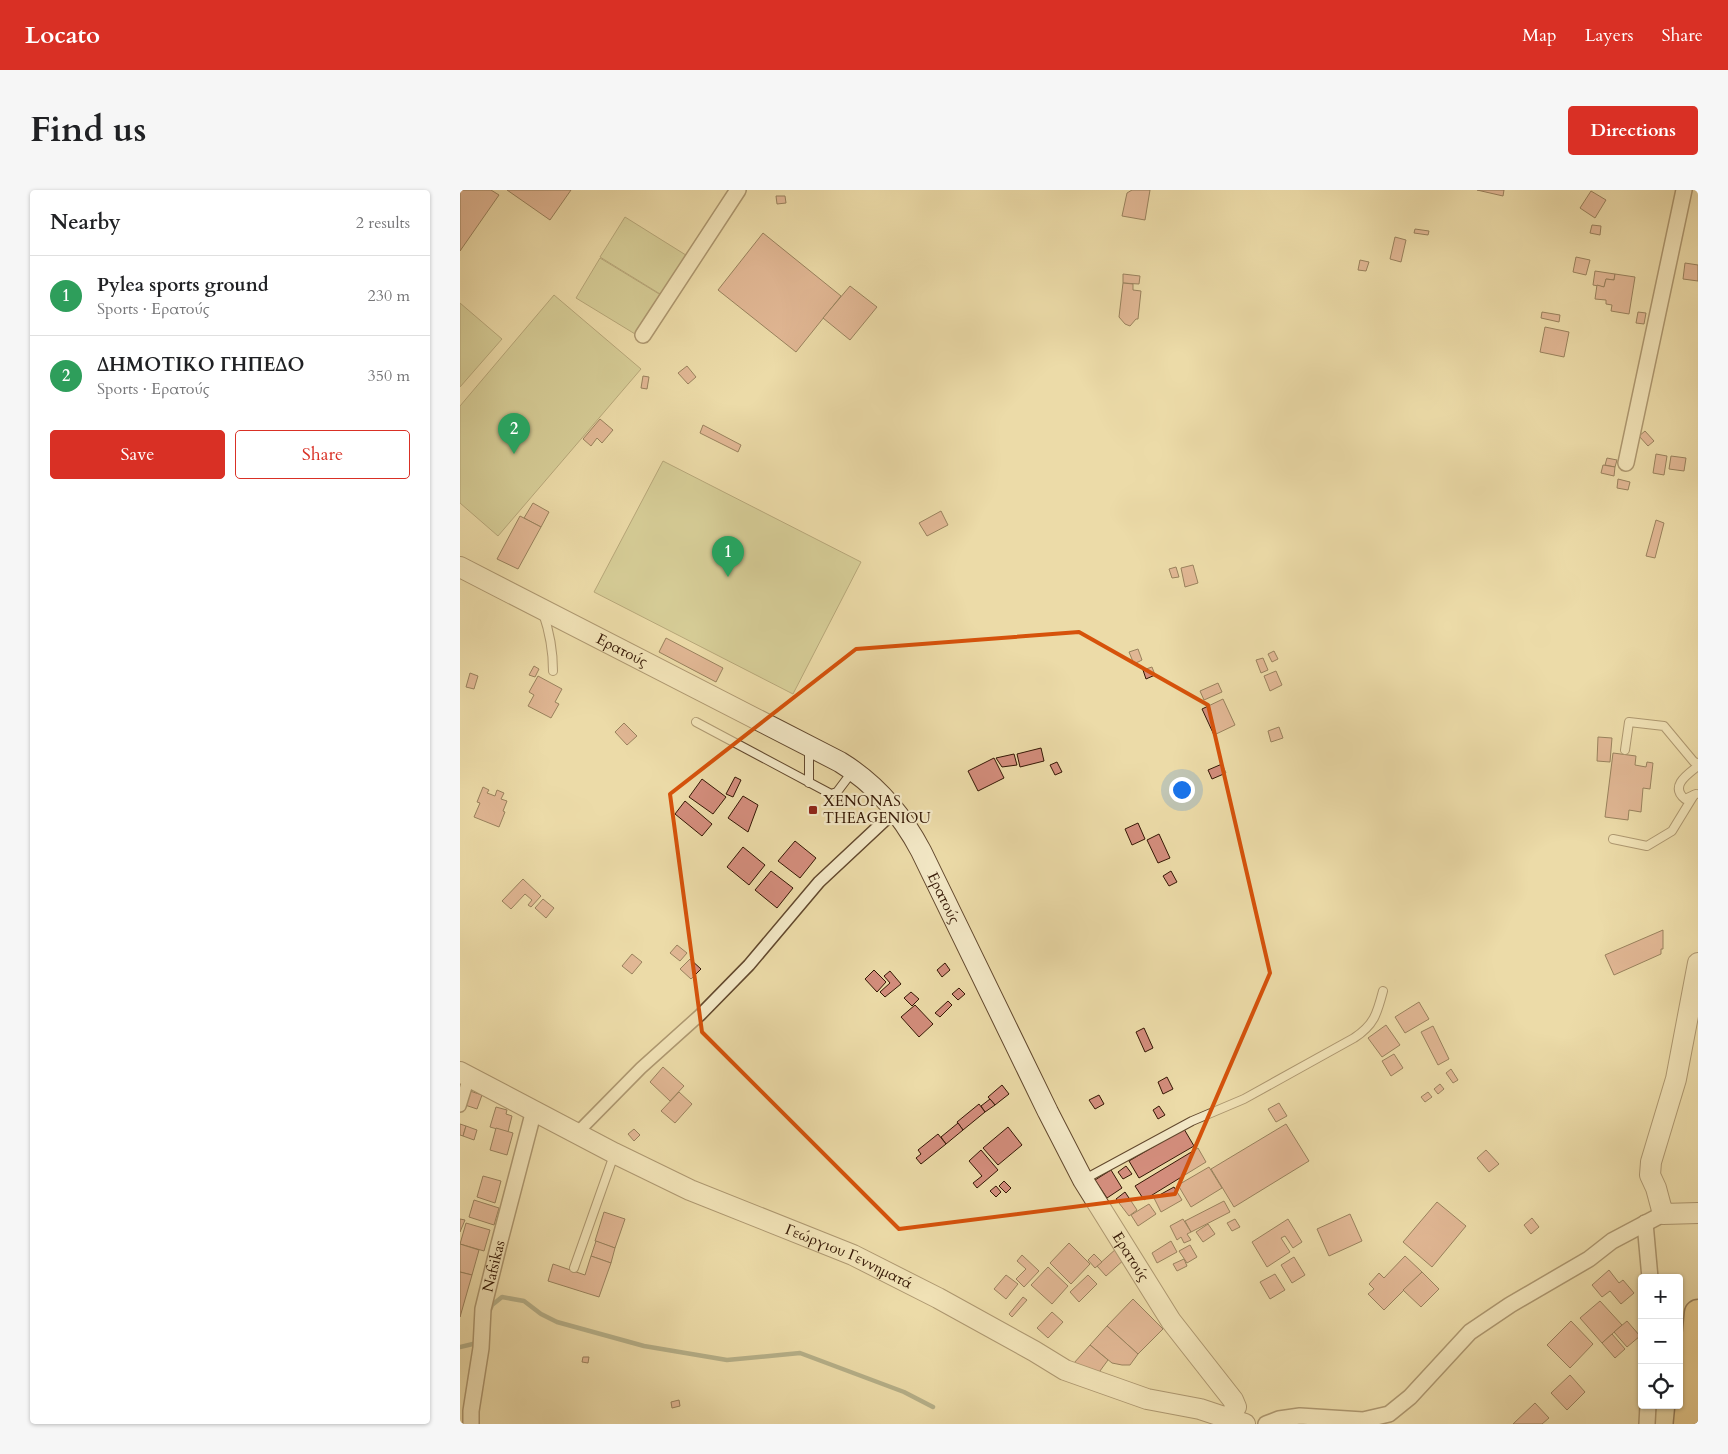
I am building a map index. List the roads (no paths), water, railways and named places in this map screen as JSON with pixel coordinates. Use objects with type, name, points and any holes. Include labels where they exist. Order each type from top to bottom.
[{"type":"highway","points":[[1687,1424],[1698,1313]]},
{"type":"street","points":[[643,335],[738,190]]},
{"type":"street","points":[[1626,463],[1684,190]]},
{"type":"street","name":"Ερατούς","points":[[460,567],[853,770],[877,789],[896,810],[921,851],[1083,1180],[1171,1321],[1233,1400],[1236,1407],[1231,1422]]},
{"type":"street","points":[[577,1133],[641,1068],[700,1015],[749,965],[820,882],[896,810]]},
{"type":"street","points":[[1663,1214],[1656,1188],[1650,1176],[1651,1162],[1676,1079],[1698,963]]},
{"type":"street","points":[[460,1106],[464,1074]]},
{"type":"street","name":"Γεώργιου Γεννηματά","points":[[464,1074],[614,1153],[690,1190],[853,1255],[1034,1350],[1065,1370],[1147,1399],[1200,1408],[1231,1422]]},
{"type":"street","name":"Nafsikas","points":[[471,1424],[484,1310],[534,1110]]},
{"type":"street","points":[[1266,1424],[1279,1419],[1300,1416],[1363,1420],[1389,1414],[1410,1397],[1470,1332],[1510,1305],[1589,1259],[1612,1241],[1663,1214],[1698,1212]]},
{"type":"street","points":[[1645,1223],[1650,1274]]},
{"type":"street","points":[[1647,1424],[1648,1409]]},
{"type":"lane","points":[[541,609],[550,632],[553,671]]},
{"type":"lane","points":[[696,722],[833,795],[853,770]]},
{"type":"lane","points":[[1625,750],[1629,722],[1664,726],[1694,762],[1698,764],[1681,780],[1678,790],[1680,795],[1685,799],[1696,794]]},
{"type":"lane","points":[[809,746],[809,783]]},
{"type":"lane","points":[[1613,839],[1647,846],[1672,831],[1696,794]]},
{"type":"lane","points":[[1083,1180],[1192,1121],[1244,1099],[1354,1038],[1365,1031],[1372,1023],[1377,1014],[1383,991]]},
{"type":"lane","points":[[574,1268],[614,1153]]},
{"type":"waterway","points":[[489,1312],[492,1305],[502,1297],[524,1301],[541,1314],[557,1322],[644,1346],[727,1360],[800,1353],[904,1392],[933,1407]]},
{"type":"waterway","points":[[460,1347],[477,1343],[478,1340]]},
{"type":"place","name":"ΔΗΜΟΤΙΚΟ ΓΗΠΕΔΟ","points":[[514,454]]},
{"type":"place","name":"Pylea sports ground","points":[[728,577]]},
{"type":"place","name":"XENONAS THEAGENIOU","points":[[813,810]]}]
